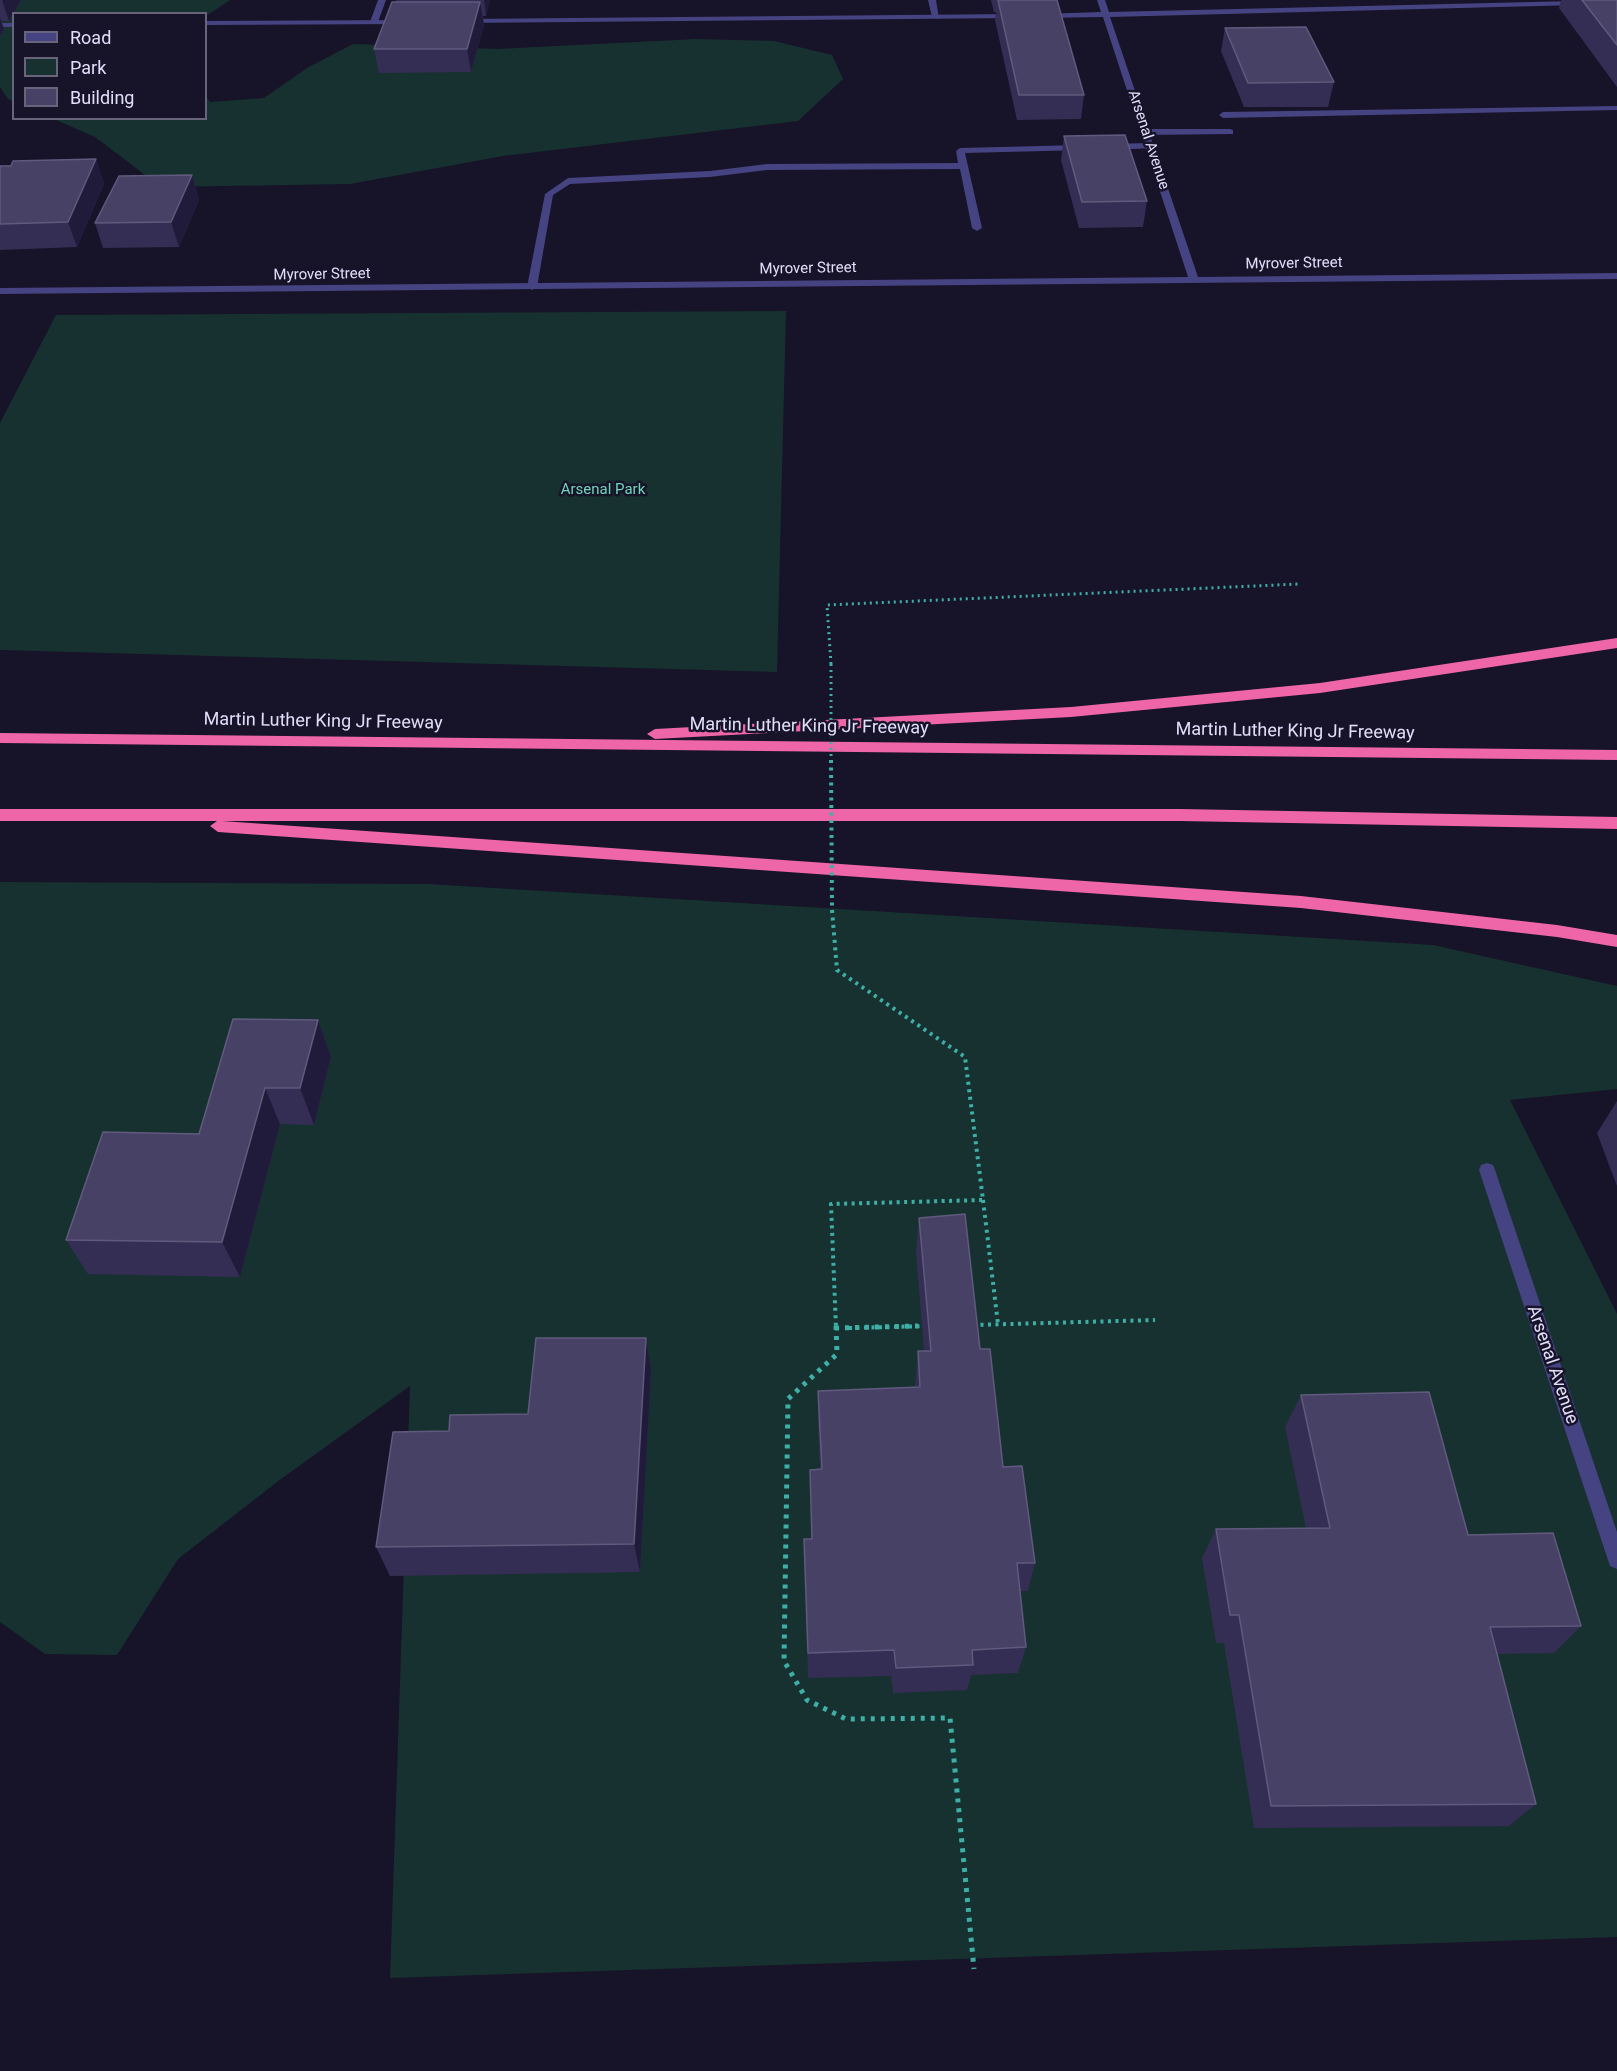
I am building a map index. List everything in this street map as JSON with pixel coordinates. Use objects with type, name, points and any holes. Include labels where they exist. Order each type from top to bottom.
[{"type":"highway","points":[[480,743],[1071,712],[1320,688],[1617,643]]},
{"type":"highway","name":"Martin Luther King Jr Freeway","points":[[0,738],[1617,755]]},
{"type":"highway","points":[[0,815],[1180,815],[1617,823]]},
{"type":"highway","points":[[63,815],[1301,902],[1557,931],[1617,941]]},
{"type":"street","points":[[374,22],[382,0]]},
{"type":"street","points":[[932,0],[936,17]]},
{"type":"street","name":"Arsenal Avenue","points":[[1101,0],[1194,280]]},
{"type":"street","points":[[457,21],[1106,15],[1617,2]]},
{"type":"street","points":[[207,23],[410,22]]},
{"type":"street","points":[[1223,115],[1617,108]]},
{"type":"street","points":[[1145,132],[1230,132]]},
{"type":"street","points":[[1102,147],[1150,146]]},
{"type":"street","points":[[977,228],[960,151],[1090,147]]},
{"type":"street","points":[[532,287],[549,194],[568,181],[710,174],[767,167],[964,166]]},
{"type":"street","name":"Myrover Street","points":[[0,291],[1617,276]]},
{"type":"street","name":"Arsenal Avenue","points":[[1486,1170],[1617,1560]]},
{"type":"path","points":[[998,1324],[965,1057],[837,970],[832,909],[831,664],[827,605],[1299,584]]},
{"type":"path","points":[[974,1969],[950,1718],[846,1719],[807,1700],[784,1661],[788,1399],[837,1354],[831,1204],[984,1200]]},
{"type":"path","points":[[963,1325],[1155,1320]]},
{"type":"path","points":[[836,1328],[940,1326]]},
{"type":"green space","points":[[0,0],[230,0],[207,15],[207,12],[12,12],[12,101],[8,99],[0,87]]},
{"type":"green space","points":[[697,39],[774,41],[832,55],[843,79],[798,121],[503,156],[350,184],[161,187],[95,137],[56,120],[207,120],[207,98],[210,102],[264,98],[307,68],[353,44],[497,49]]},
{"type":"green space","name":"Arsenal Park","points":[[786,311],[777,672],[0,650],[0,423],[56,315]]},
{"type":"green space","points":[[0,882],[428,884],[1433,945],[1617,986],[1617,1089],[1510,1100],[1617,1314],[1617,1937],[390,1978],[410,1386],[281,1479],[178,1559],[117,1655],[45,1654],[0,1622]]},
{"type":"building","points":[[998,0],[1057,0],[1084,95],[1019,95]]},
{"type":"building","points":[[1582,0],[1617,0],[1617,45]]},
{"type":"building","points":[[392,2],[480,2],[467,49],[374,49]]},
{"type":"building","points":[[1306,27],[1334,82],[1248,83],[1225,28]]},
{"type":"building","points":[[1125,135],[1147,201],[1082,202],[1064,136]]},
{"type":"building","points":[[96,159],[68,222],[0,224],[0,166],[11,166],[13,161]]},
{"type":"building","points":[[192,175],[171,222],[95,223],[119,176]]},
{"type":"building","points":[[233,1019],[318,1020],[300,1088],[265,1088],[222,1242],[66,1240],[103,1132],[199,1134]]},
{"type":"building","points":[[965,1214],[980,1349],[990,1349],[1003,1467],[1022,1466],[1035,1563],[1017,1563],[1026,1647],[972,1650],[973,1665],[896,1668],[894,1650],[808,1653],[804,1539],[812,1539],[810,1470],[822,1469],[818,1391],[920,1387],[918,1351],[931,1351],[919,1218]]},
{"type":"building","points":[[536,1338],[646,1338],[634,1544],[376,1547],[393,1432],[449,1431],[450,1415],[528,1414]]},
{"type":"building","points":[[1429,1392],[1468,1535],[1553,1533],[1581,1626],[1490,1627],[1536,1804],[1271,1806],[1239,1615],[1230,1615],[1216,1529],[1330,1528],[1301,1395]]}]
